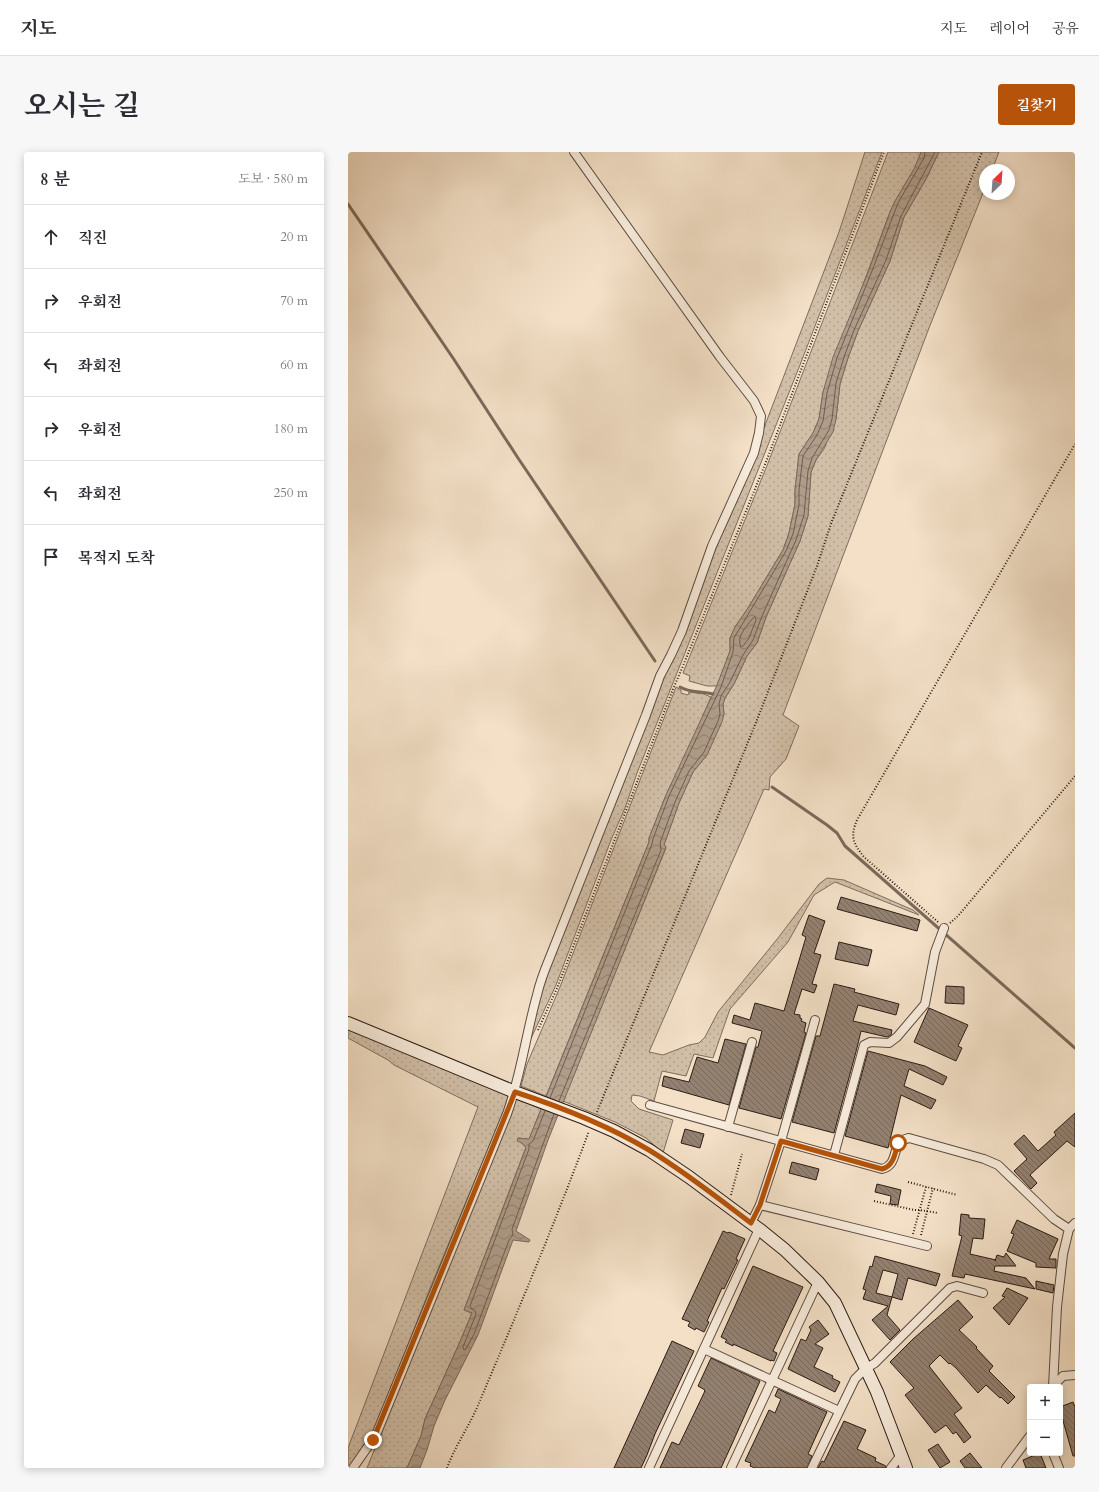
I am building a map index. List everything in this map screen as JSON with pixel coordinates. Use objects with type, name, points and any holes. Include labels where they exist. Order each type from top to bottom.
[{"type":"main road","points":[[348,1023],[614,1131],[649,1150],[755,1226],[784,1250],[818,1282],[835,1303],[877,1392],[906,1468]]},
{"type":"street","points":[[353,1468],[376,1435],[518,1093],[537,994],[550,957],[644,722],[660,676],[682,631],[712,546],[754,453],[759,433],[761,416],[754,401],[574,152]]},
{"type":"street","points":[[834,1155],[864,1045],[870,1042],[889,1043],[897,1037],[925,1004],[935,952],[944,928]]},
{"type":"street","points":[[649,1468],[704,1349],[755,1226],[815,1020]]},
{"type":"street","points":[[728,1127],[752,1042]]},
{"type":"street","points":[[650,1105],[882,1169],[888,1167],[892,1163],[898,1143],[903,1139],[909,1138],[984,1159],[998,1165],[1054,1219],[1072,1230]]},
{"type":"street","points":[[760,1205],[927,1246]]},
{"type":"street","points":[[1054,1384],[1058,1299],[1063,1254],[1075,1223]]},
{"type":"street","points":[[731,1468],[818,1282]]},
{"type":"street","points":[[812,1468],[855,1379],[865,1369],[875,1363],[950,1288],[957,1286],[983,1293]]},
{"type":"street","points":[[704,1349],[839,1411]]},
{"type":"street","points":[[1056,1384],[1063,1376],[1075,1375]]},
{"type":"street","points":[[1006,1468],[1027,1440]]},
{"type":"street","points":[[892,1468],[901,1456]]},
{"type":"street","points":[[1054,1456],[1059,1468]]},
{"type":"path","points":[[536,1035],[558,986],[672,688],[683,666],[766,462],[884,152]]},
{"type":"path","points":[[447,1468],[454,1450],[478,1406],[547,1241],[588,1120],[620,1059],[757,720],[817,566],[832,521],[982,152]]},
{"type":"path","points":[[1075,444],[853,830],[853,840],[864,857],[944,928],[958,916],[1075,776]]},
{"type":"path","points":[[727,1206],[742,1154]]},
{"type":"path","points":[[908,1182],[957,1195]]},
{"type":"path","points":[[914,1231],[926,1187]]},
{"type":"path","points":[[922,1233],[933,1188]]},
{"type":"path","points":[[874,1201],[914,1210],[938,1213]]},
{"type":"shaded area","points":[[865,152],[882,152],[800,365],[637,773],[625,808],[611,840],[556,985],[527,1047],[539,995],[551,958],[705,573],[731,514],[839,232]]},
{"type":"shaded area","points":[[888,152],[921,152],[916,167],[890,212],[823,392],[819,419],[813,433],[799,454],[795,504],[789,533],[783,550],[735,627],[730,638],[730,651],[717,686],[707,686],[689,681],[690,676],[683,673],[768,463]]},
{"type":"shaded area","points":[[939,152],[999,152],[994,164],[979,164],[980,200],[929,328],[783,715],[799,726],[786,759],[770,777],[769,790],[764,789],[649,1052],[663,1055],[689,1045],[699,1043],[705,1037],[718,1012],[778,938],[819,884],[827,878],[844,880],[913,910],[919,915],[835,882],[814,895],[788,942],[730,1009],[713,1058],[694,1054],[686,1076],[662,1071],[654,1101],[632,1095],[631,1101],[639,1109],[673,1120],[663,1153],[646,1138],[615,1122],[563,1101],[666,848],[664,845],[679,803],[693,772],[707,755],[724,714],[723,704],[725,698],[734,684],[747,656],[757,643],[766,617],[800,541],[808,516],[811,472],[816,460],[824,449],[836,419],[840,384],[848,358],[858,331],[890,261],[904,217],[926,179]]},
{"type":"shaded area","points":[[676,687],[681,690],[681,693],[688,695],[689,692],[704,694],[711,697],[666,795],[649,838],[649,842],[546,1096],[521,1086],[527,1064],[560,987]]},
{"type":"shaded area","points":[[348,1028],[509,1095],[374,1431],[349,1468],[348,1448],[478,1107],[394,1065],[388,1060],[348,1038]]},
{"type":"shaded area","points":[[516,1098],[541,1109],[529,1140],[519,1138],[518,1140],[526,1147],[464,1310],[472,1313],[425,1419],[421,1436],[407,1468],[367,1468]]},
{"type":"water","points":[[921,152],[939,152],[926,179],[904,217],[890,261],[858,331],[848,358],[840,384],[833,432],[816,460],[811,472],[808,516],[800,541],[766,617],[757,643],[747,656],[734,684],[725,698],[723,704],[724,714],[722,722],[707,755],[693,772],[679,803],[664,845],[666,847],[548,1140],[516,1231],[530,1240],[529,1242],[513,1240],[478,1335],[445,1400],[434,1426],[420,1468],[407,1468],[421,1436],[425,1419],[472,1313],[464,1310],[526,1148],[522,1143],[517,1141],[518,1138],[529,1139],[649,842],[649,838],[666,795],[717,685],[730,651],[730,638],[735,627],[783,550],[789,533],[795,504],[799,454],[813,433],[819,419],[823,392],[833,357],[869,270],[890,212],[915,167]]},
{"type":"building","points":[[841,897],[920,920],[917,931],[837,909]]},
{"type":"building","points":[[809,915],[825,921],[814,953],[821,955],[812,984],[817,985],[814,993],[802,989],[794,1014],[800,1015],[800,1018],[802,1019],[801,1021],[806,1023],[804,1032],[806,1033],[781,1119],[739,1108],[762,1031],[732,1023],[734,1015],[750,1020],[755,1003],[784,1011],[806,937],[802,935]]},
{"type":"building","points":[[839,942],[872,950],[868,966],[835,959]]},
{"type":"building","points":[[834,984],[855,989],[854,992],[899,1004],[896,1015],[858,1005],[853,1021],[892,1030],[891,1035],[887,1037],[861,1031],[834,1133],[792,1122],[816,1036],[820,1036]]},
{"type":"building","points":[[946,986],[964,987],[964,1004],[945,1003]]},
{"type":"building","points":[[929,1008],[968,1025],[958,1046],[962,1048],[956,1061],[914,1042]]},
{"type":"building","points":[[725,1039],[746,1044],[729,1105],[662,1086],[664,1076],[689,1082],[697,1057],[718,1063]]},
{"type":"building","points":[[868,1051],[925,1066],[947,1077],[943,1085],[909,1069],[904,1086],[936,1100],[931,1109],[901,1095],[888,1148],[845,1136]]},
{"type":"building","points":[[1075,1113],[1075,1147],[1067,1141],[1030,1175],[1037,1183],[1031,1189],[1014,1171],[1027,1159],[1014,1144],[1024,1135],[1038,1151],[1056,1135],[1054,1132]]},
{"type":"building","points":[[685,1129],[704,1134],[700,1148],[681,1143]]},
{"type":"building","points":[[792,1162],[819,1169],[816,1180],[789,1173]]},
{"type":"building","points":[[877,1184],[901,1190],[898,1205],[890,1204],[891,1196],[875,1192]]},
{"type":"building","points":[[961,1214],[969,1215],[969,1218],[985,1219],[983,1239],[973,1238],[970,1254],[995,1260],[997,1255],[1004,1257],[1006,1253],[1016,1266],[995,1266],[994,1271],[1026,1278],[1035,1289],[965,1274],[964,1278],[952,1276],[962,1236],[959,1235]]},
{"type":"building","points":[[1017,1220],[1058,1239],[1049,1259],[1056,1259],[1056,1268],[1036,1267],[1036,1263],[1007,1251],[1014,1234],[1011,1233]]},
{"type":"building","points":[[723,1231],[745,1239],[736,1259],[738,1260],[724,1289],[722,1288],[707,1321],[709,1322],[704,1332],[696,1328],[695,1330],[688,1326],[690,1322],[682,1319]]},
{"type":"building","points":[[875,1256],[940,1274],[936,1286],[908,1278],[902,1300],[892,1297],[887,1315],[900,1330],[890,1340],[872,1320],[888,1306],[863,1299],[866,1290],[863,1289],[870,1266],[872,1267]],"holes":[[[883,1270],[898,1274],[892,1297],[876,1293]]]},
{"type":"building","points":[[753,1266],[803,1287],[773,1351],[777,1353],[774,1361],[733,1344],[733,1346],[725,1342],[727,1340],[721,1337]]},
{"type":"building","points":[[1036,1281],[1054,1285],[1053,1293],[1036,1289]]},
{"type":"building","points":[[1007,1288],[1028,1298],[1009,1325],[993,1308],[1005,1297],[1002,1296]]},
{"type":"building","points":[[958,1300],[973,1317],[959,1330],[977,1347],[976,1348],[993,1366],[989,1371],[1015,1397],[1008,1404],[986,1385],[978,1393],[956,1368],[950,1363],[949,1364],[940,1355],[929,1366],[962,1408],[954,1414],[971,1437],[964,1443],[956,1432],[953,1434],[946,1425],[935,1433],[905,1395],[914,1388],[890,1362],[913,1339]]},
{"type":"building","points":[[818,1320],[829,1334],[815,1344],[823,1348],[814,1367],[833,1376],[832,1378],[840,1382],[835,1392],[788,1369],[801,1339],[806,1341],[811,1330],[809,1327]]},
{"type":"building","points":[[672,1341],[694,1351],[655,1434],[647,1455],[641,1468],[614,1468]]},
{"type":"building","points":[[711,1358],[760,1381],[721,1468],[660,1468],[672,1442],[679,1445],[704,1393],[705,1390],[698,1386]]},
{"type":"building","points":[[778,1389],[827,1412],[808,1454],[812,1456],[807,1468],[755,1468],[750,1466],[751,1463],[745,1461],[769,1410],[775,1413],[781,1399],[775,1396]]},
{"type":"building","points":[[1073,1402],[1075,1407],[1075,1456],[1073,1456],[1063,1421],[1063,1406]]},
{"type":"building","points":[[844,1421],[866,1430],[857,1449],[876,1458],[875,1461],[886,1466],[886,1468],[818,1468],[822,1461],[824,1462]]},
{"type":"building","points":[[938,1444],[950,1462],[940,1468],[928,1450]]},
{"type":"building","points":[[970,1453],[982,1468],[965,1468],[960,1461]]},
{"type":"building","points":[[1033,1456],[1041,1456],[1046,1468],[1026,1468],[1023,1460]]},
{"type":"waterway","points":[[348,204],[453,358],[518,458],[655,661]]},
{"type":"waterway","points":[[680,687],[687,690],[713,694]]},
{"type":"waterway","points":[[772,787],[837,833],[845,846],[1075,1048]]},
{"type":"route","points":[[373,1440],[515,1092],[584,1118],[614,1131],[649,1150],[751,1223],[760,1205],[781,1141],[882,1169],[888,1167],[892,1163],[898,1143]]}]
